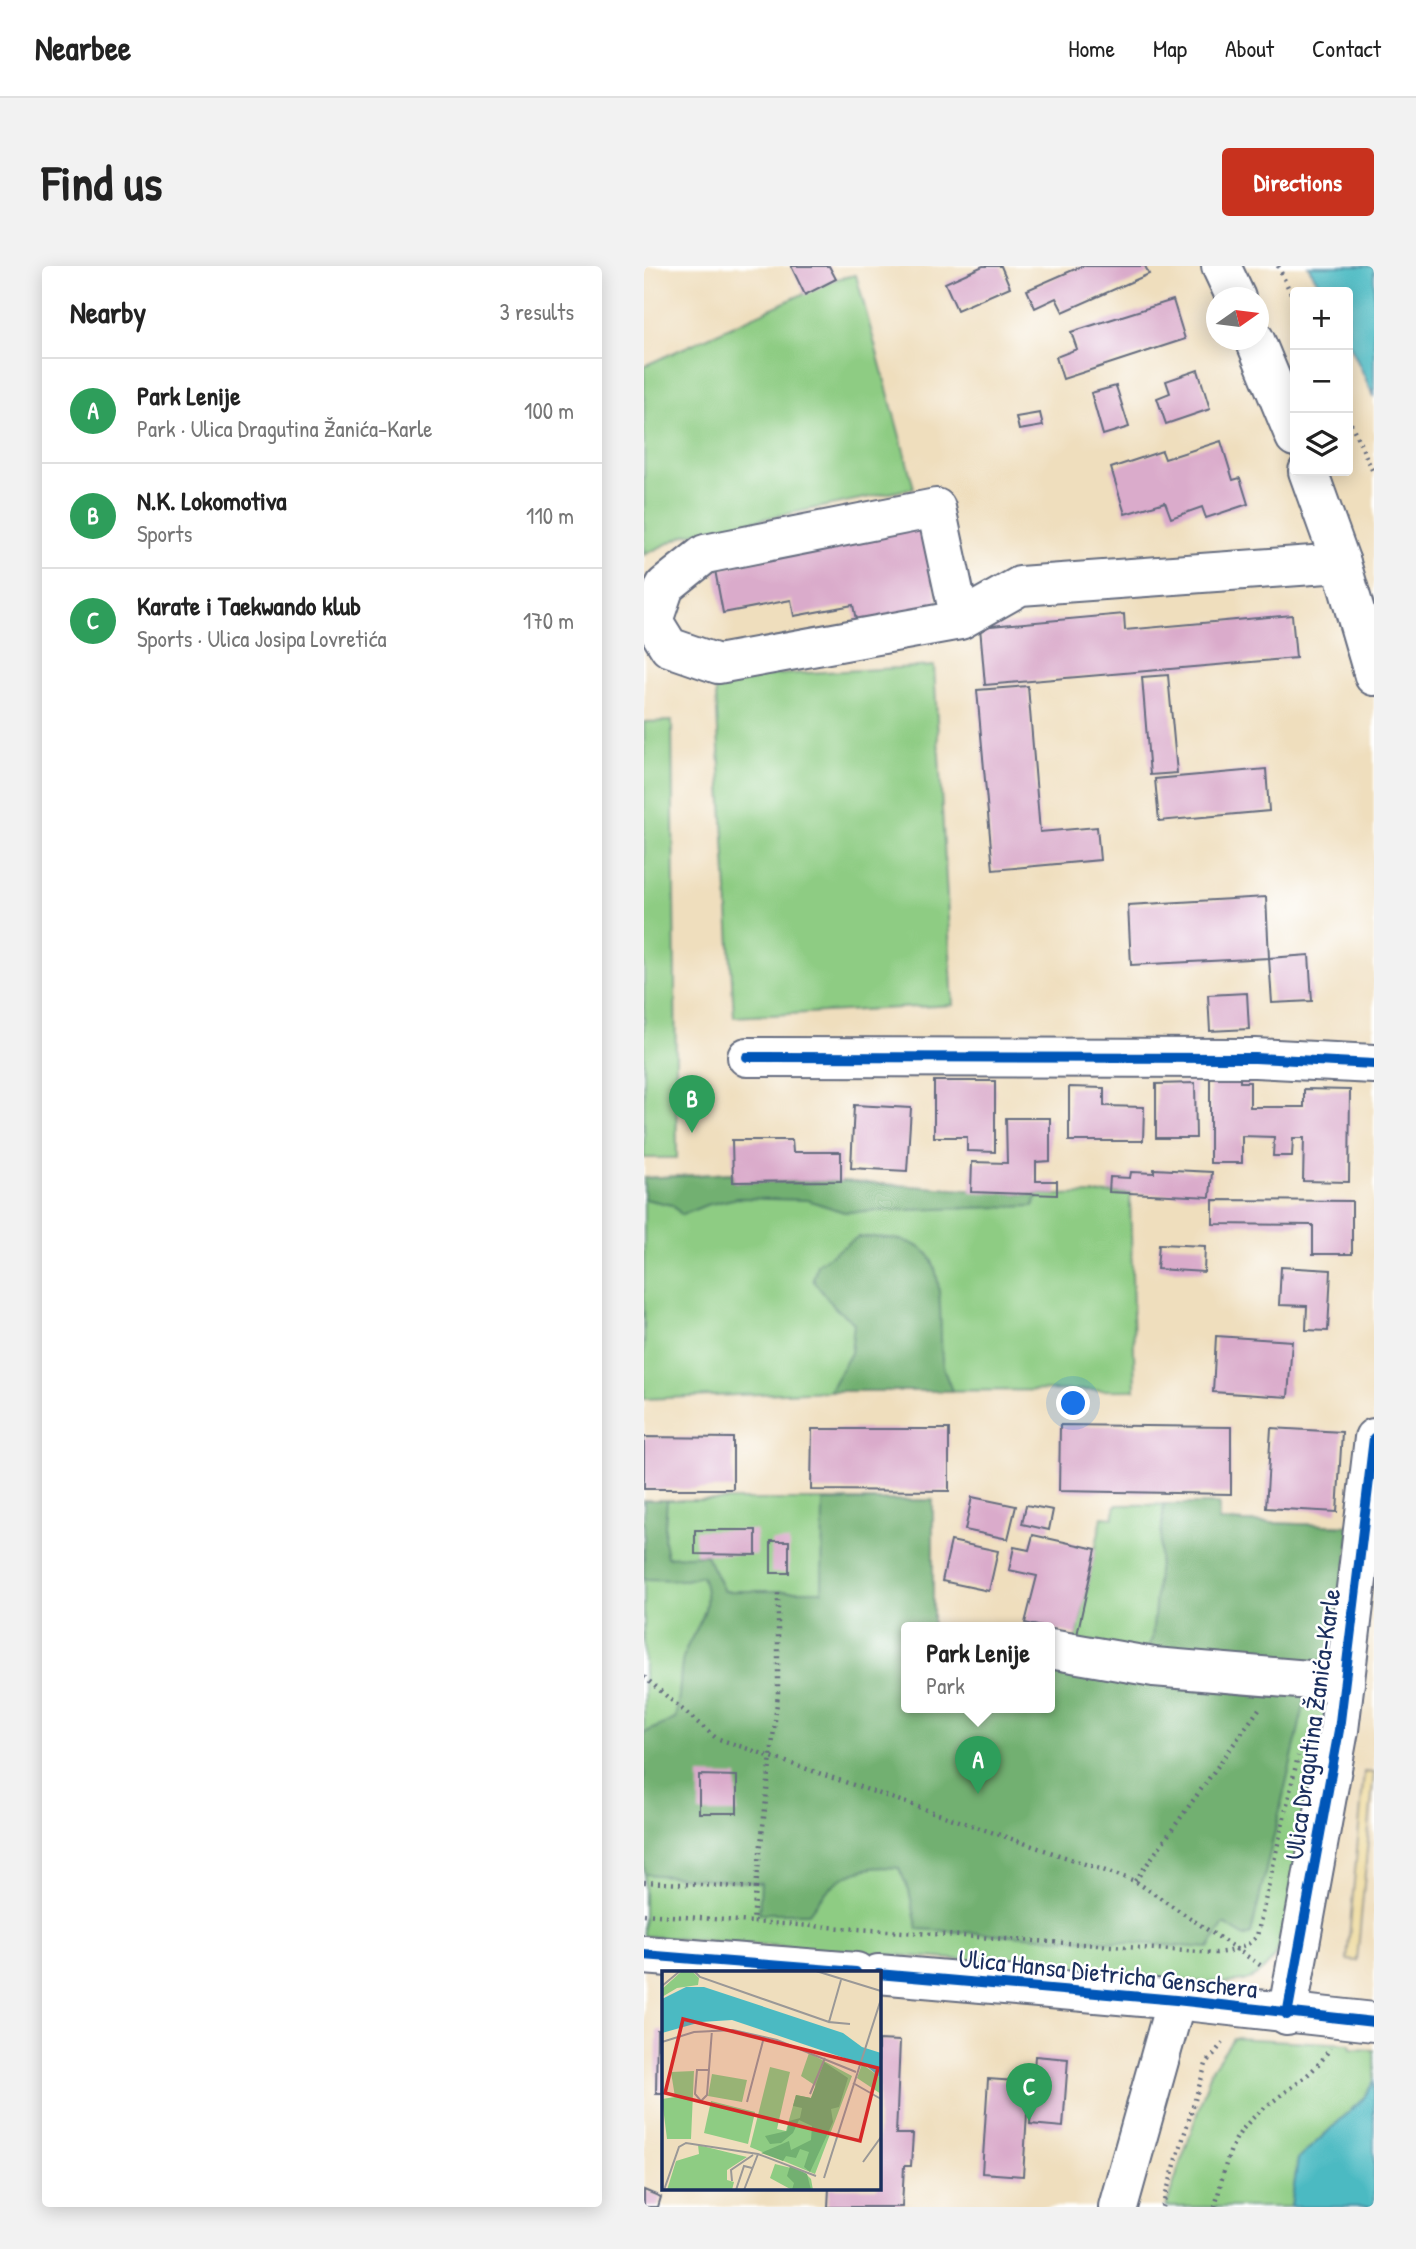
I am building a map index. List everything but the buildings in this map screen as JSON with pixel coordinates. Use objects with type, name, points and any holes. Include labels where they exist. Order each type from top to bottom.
[{"type":"street","points":[[1221,266],[1231,287]]},
{"type":"street","points":[[1259,350],[1290,425]]},
{"type":"street","points":[[1310,476],[1341,563],[1374,676]]},
{"type":"street","points":[[960,620],[936,509],[705,554],[666,586],[653,621],[669,647],[718,664],[960,620],[1020,586],[1341,563]]},
{"type":"street","points":[[747,1057],[1255,1058],[1374,1064]]},
{"type":"street","name":"Ulica Dragutina Žanića-Karle","points":[[1287,2015],[1345,1683],[1374,1438]]},
{"type":"street","name":"Ulica Dragutina Žanića-Karle","points":[[1055,1650],[1154,1667],[1345,1683]]},
{"type":"street","points":[[644,1955],[844,1971]]},
{"type":"street","name":"Ulica Hansa Dietricha Genschera","points":[[880,1974],[1176,2000],[1354,2027]]},
{"type":"street","points":[[1118,2207],[1176,2000]]},
{"type":"path","points":[[1278,266],[1290,291]]},
{"type":"path","points":[[1353,428],[1374,474]]},
{"type":"path","points":[[753,1922],[778,1695],[778,1591]]},
{"type":"path","points":[[1135,1881],[1282,1676]]},
{"type":"path","points":[[644,1677],[716,1738],[1135,1881],[1257,1966]]},
{"type":"path","points":[[644,1914],[1216,1953],[1235,1950],[1250,1944],[1257,1936],[1300,1747]]},
{"type":"path","points":[[644,1882],[756,1888]]},
{"type":"path","points":[[1215,2207],[1237,2138],[1250,2122],[1320,2066],[1354,2027]]},
{"type":"path","points":[[1162,2207],[1206,2064],[1230,2034]]},
{"type":"green space","points":[[856,275],[914,488],[685,535],[644,555],[644,366],[836,279]]},
{"type":"green space","points":[[934,666],[953,1005],[734,1017],[715,678]]},
{"type":"green space","points":[[672,721],[677,1158],[644,1158],[644,722]]},
{"type":"green space","points":[[732,1173],[733,1182],[841,1181],[971,1192],[1057,1195],[1130,1193],[1135,1390],[829,1391],[644,1399],[644,1178]]},
{"type":"green space","points":[[732,1173],[733,1182],[841,1181],[1037,1195],[1034,1206],[844,1212],[807,1200],[738,1198],[706,1205],[682,1215],[672,1205],[644,1199],[644,1178]]},
{"type":"green space","points":[[858,1237],[893,1238],[910,1242],[925,1251],[932,1260],[939,1287],[943,1366],[952,1391],[829,1391],[851,1353],[854,1323],[834,1307],[813,1280],[817,1264]]},
{"type":"green space","points":[[644,1500],[933,1500],[933,1622],[901,1622],[901,1713],[1055,1713],[1055,1694],[1077,1635],[1102,1517],[1113,1518],[1116,1505],[1219,1504],[1219,1521],[1351,1526],[1328,1713],[1280,1947],[1257,1975],[1237,1982],[1198,1982],[1098,1970],[644,1936]]},
{"type":"green space","points":[[644,1500],[667,1500],[664,1540],[667,1557],[706,1555],[724,1591],[822,1591],[823,1501],[933,1500],[933,1622],[901,1622],[901,1713],[1055,1713],[1055,1666],[1308,1689],[1251,1934],[1245,1937],[1224,1924],[1209,1948],[918,1929],[909,1891],[899,1868],[870,1868],[846,1876],[827,1891],[809,1913],[759,1913],[761,1883],[644,1874],[644,1733],[675,1719],[683,1657],[703,1615],[706,1591],[702,1576],[685,1580],[644,1579]]},
{"type":"green space","points":[[1164,1504],[1219,1504],[1219,1521],[1351,1526],[1334,1667],[1146,1652],[1152,1639]]},
{"type":"green space","points":[[1233,2038],[1350,2044],[1351,2049],[1374,2050],[1374,2081],[1363,2099],[1298,2159],[1291,2207],[1166,2207],[1212,2069]]},
{"type":"sand","points":[[1364,1772],[1374,1773],[1357,1961],[1347,1960]]},
{"type":"water","points":[[1308,266],[1374,266],[1374,397],[1353,352],[1353,287],[1321,287]]},
{"type":"water","points":[[1374,2081],[1374,2207],[1291,2207],[1298,2159],[1363,2099]]},
{"type":"cycle path","points":[[747,1057],[1255,1058],[1374,1064]]},
{"type":"cycle path","points":[[1287,2015],[1339,1730],[1374,1438]]},
{"type":"cycle path","points":[[644,1955],[844,1971]]},
{"type":"cycle path","points":[[880,1974],[1176,2000],[1374,2022]]},
{"type":"place","name":"N.K. Lokomotiva","points":[[692,1133]]},
{"type":"place","name":"Park Lenije","points":[[978,1794]]},
{"type":"place","name":"Karate i Taekwando klub","points":[[1029,2121]]}]
